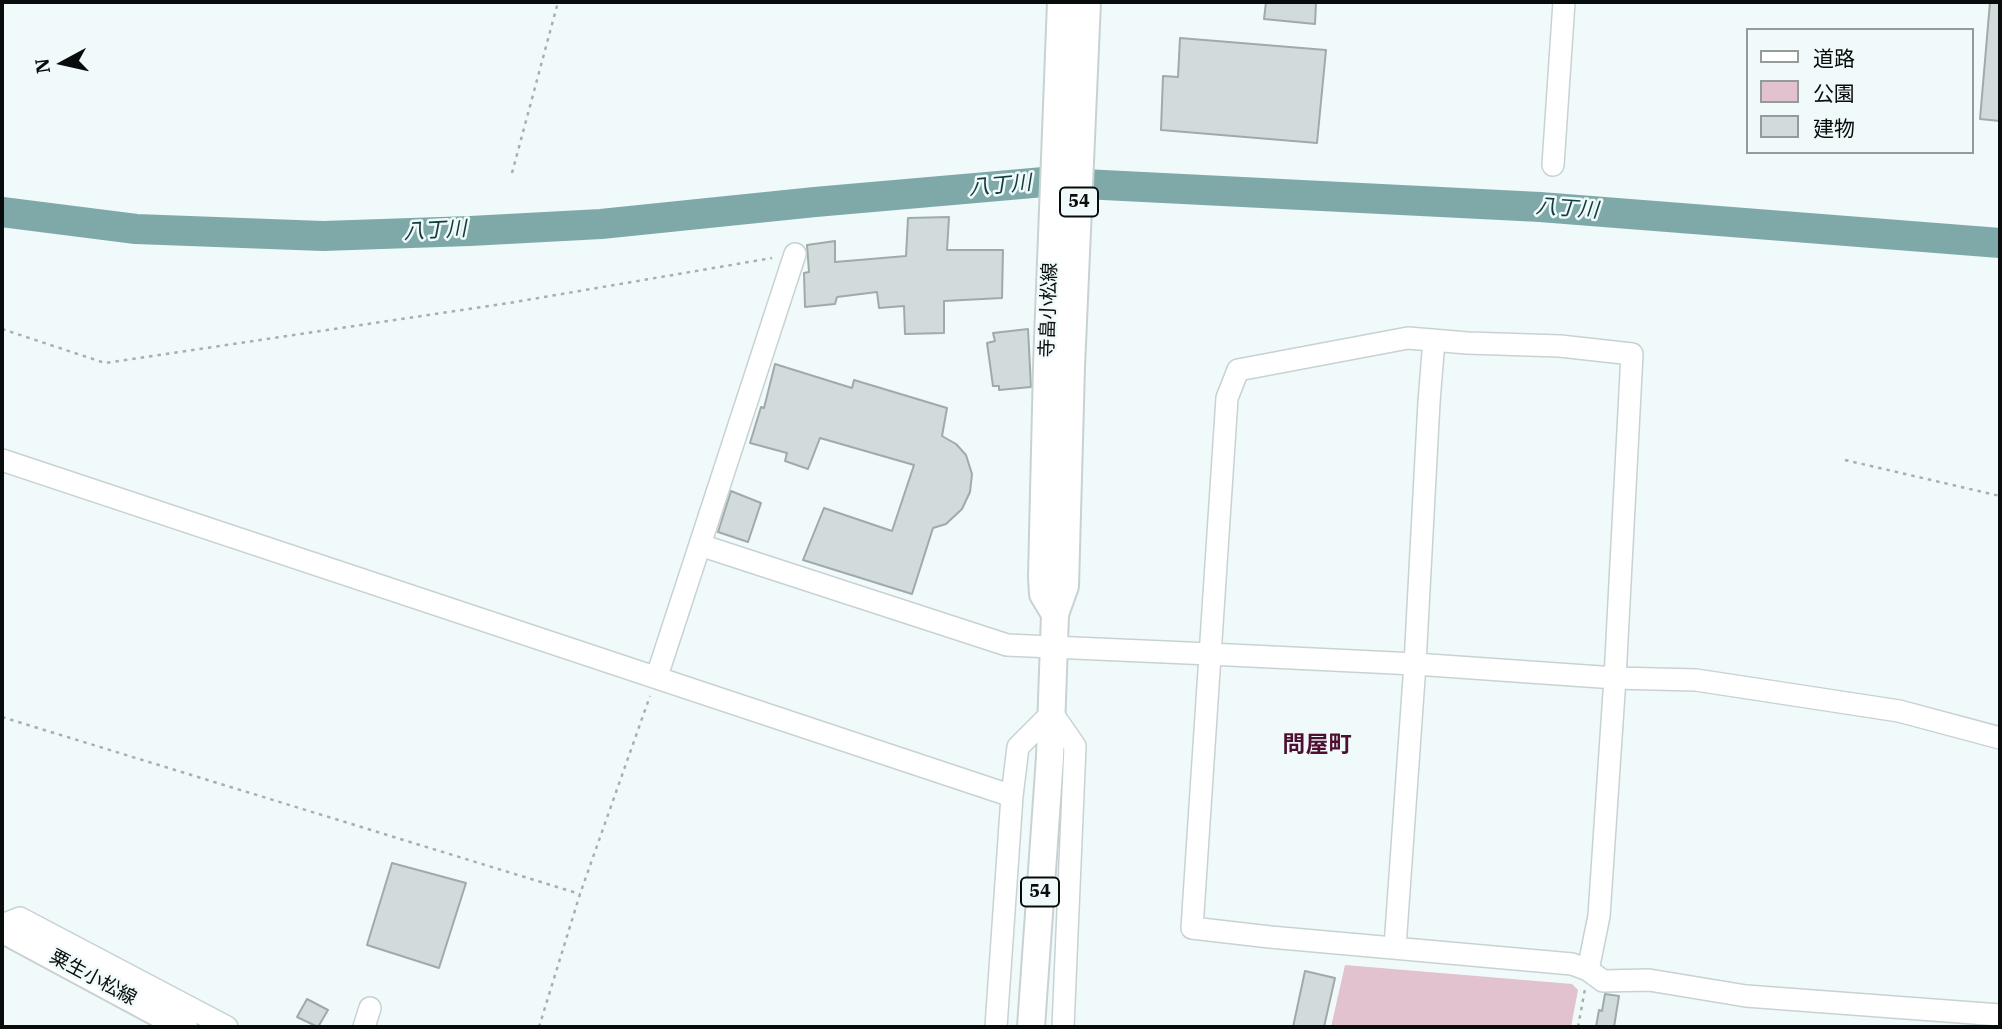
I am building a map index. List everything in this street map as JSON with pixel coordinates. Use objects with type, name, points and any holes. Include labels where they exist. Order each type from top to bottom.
[{"type":"main road","name":"寺畠小松線","points":[[1059,367],[1060,2]]},
{"type":"main road","name":"寺畠小松線","points":[[1031,1027],[1055,646],[1055,614],[1044,594],[1042,577],[1087,2]]},
{"type":"main road","name":"粟生小松線","points":[[2,927],[184,1027]]},
{"type":"street","points":[[1553,165],[1564,2]]},
{"type":"street","points":[[657,677],[795,254]]},
{"type":"street","points":[[1588,970],[1599,916],[1632,354],[1560,346],[1408,338],[1238,370],[1227,398],[1192,928],[1572,964],[1588,970],[1604,981],[1649,980],[1746,996],[2000,1016]]},
{"type":"street","points":[[1395,947],[1434,340]]},
{"type":"street","points":[[2,460],[1012,796]]},
{"type":"street","points":[[700,545],[1007,645],[1415,664],[1615,678],[1696,680],[1899,711],[2000,738]]},
{"type":"street","points":[[996,1027],[1012,796],[1018,747],[1052,713],[1075,746],[1063,1027]]},
{"type":"street","points":[[2,927],[20,918],[227,1027]]},
{"type":"path","points":[[512,173],[558,2]]},
{"type":"path","points":[[2,329],[106,363],[514,302],[795,254]]},
{"type":"path","points":[[1845,460],[2000,496]]},
{"type":"path","points":[[539,1027],[580,894],[657,677]]},
{"type":"path","points":[[2,717],[580,894]]},
{"type":"path","points":[[1578,1027],[1588,970]]},
{"type":"green space","points":[[1345,965],[1572,984],[1578,990],[1571,1027],[1331,1027]]},
{"type":"building","points":[[1266,2],[1316,2],[1315,24],[1264,19]]},
{"type":"building","points":[[1990,2],[2000,2],[2000,121],[1980,119]]},
{"type":"building","points":[[1180,38],[1326,50],[1317,143],[1161,130],[1163,76],[1178,77]]},
{"type":"building","points":[[949,217],[947,250],[1003,250],[1002,298],[944,301],[944,333],[905,334],[904,306],[879,308],[877,292],[837,297],[835,304],[805,307],[804,273],[809,272],[807,245],[835,241],[835,262],[906,256],[908,218]]},
{"type":"building","points":[[1028,329],[1031,387],[999,390],[999,386],[993,386],[987,343],[995,341],[993,333]]},
{"type":"building","points":[[775,364],[852,388],[854,380],[947,408],[942,436],[956,444],[966,455],[972,474],[970,492],[962,509],[946,524],[933,528],[912,594],[803,560],[824,508],[892,531],[914,465],[820,438],[808,469],[785,461],[787,453],[750,443],[761,407],[764,408]]},
{"type":"building","points":[[731,491],[761,503],[748,542],[718,532]]},
{"type":"building","points":[[392,863],[466,883],[439,968],[367,945]]},
{"type":"building","points":[[1305,971],[1335,978],[1324,1027],[1293,1027]]},
{"type":"building","points":[[1605,994],[1619,996],[1614,1027],[1596,1027],[1599,1010],[1602,1011]]},
{"type":"building","points":[[307,999],[328,1010],[318,1027],[297,1017]]},
{"type":"waterway","name":"八丁川","points":[[2,212],[136,229],[323,236],[601,224],[1044,182],[1540,207],[2000,243]]},
{"type":"district","name":"問屋町","points":[[1317,745]]}]
